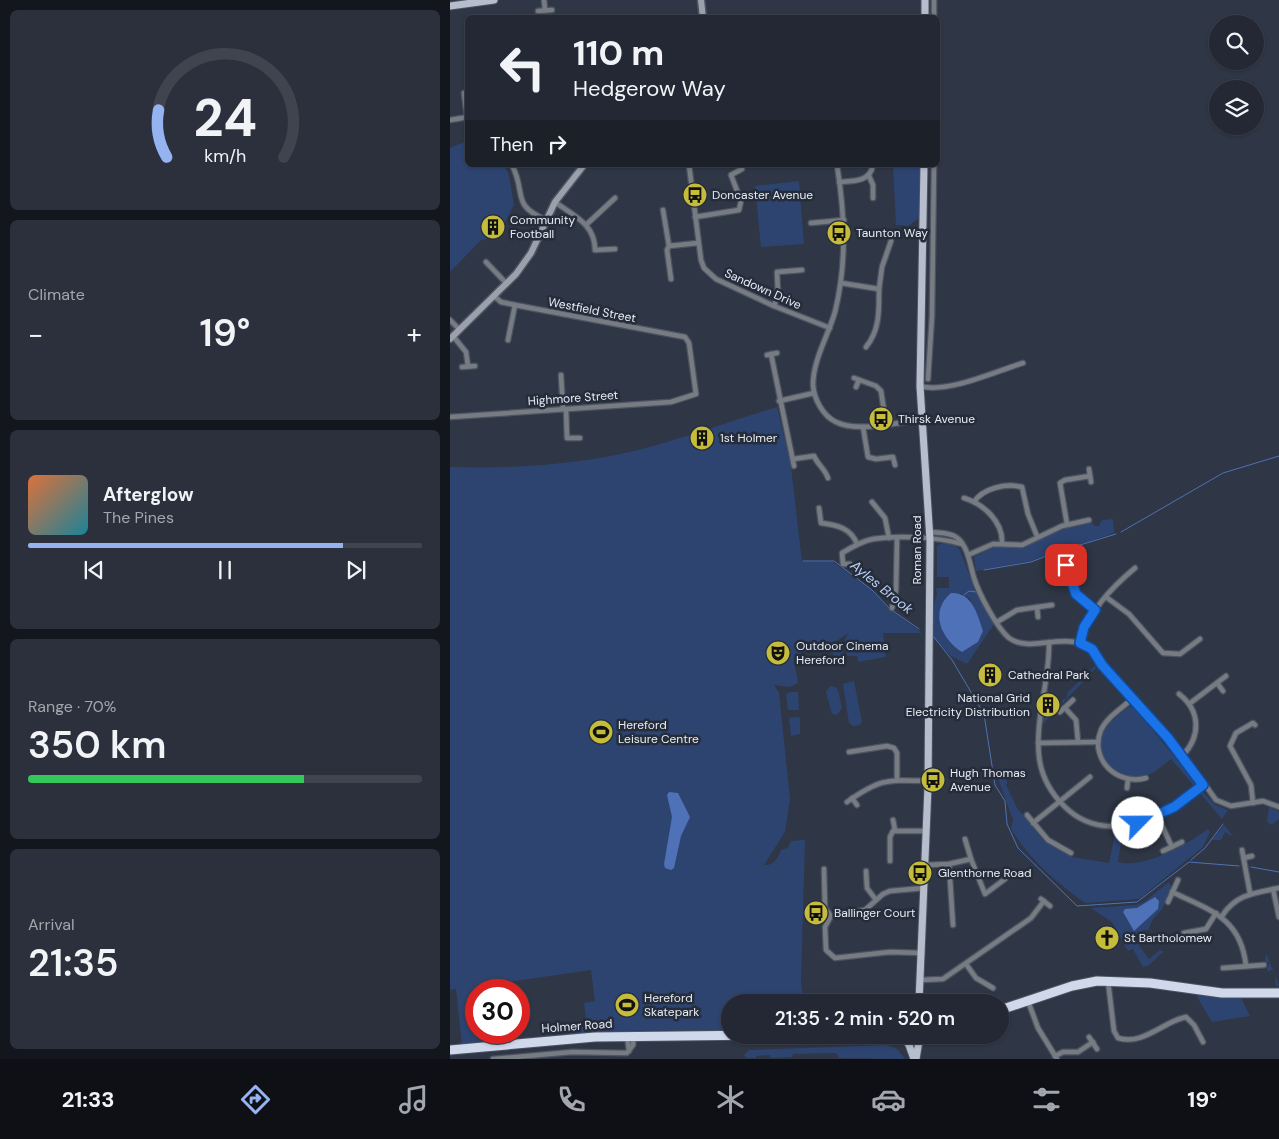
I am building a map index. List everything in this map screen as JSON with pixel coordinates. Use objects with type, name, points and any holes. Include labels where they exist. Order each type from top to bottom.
[{"type":"highway","points":[[1009,1007],[1072,986],[1108,981],[1150,983],[1222,994],[1279,992]]},
{"type":"highway","name":"Holmer Road","points":[[450,1050],[630,1035],[721,1035]]},
{"type":"main road","points":[[450,6],[494,0]]},
{"type":"main road","points":[[925,0],[925,15]]},
{"type":"main road","name":"Roman Road","points":[[919,994],[928,781],[930,536],[920,386],[924,167]]},
{"type":"main road","points":[[908,1044],[915,1059]]},
{"type":"main road","points":[[915,1059],[918,1044]]},
{"type":"street","points":[[544,0],[545,10]]},
{"type":"street","points":[[701,0],[703,15]]},
{"type":"street","points":[[934,0],[934,15]]},
{"type":"street","points":[[538,11],[552,10]]},
{"type":"street","points":[[464,92],[465,100]]},
{"type":"street","points":[[450,120],[465,117]]},
{"type":"street","points":[[513,167],[522,204],[529,212],[546,220]]},
{"type":"street","points":[[468,366],[466,352],[451,338],[507,284],[526,261],[555,202],[579,167]]},
{"type":"street","name":"Sandown Drive","points":[[689,167],[698,243],[701,260],[708,274],[774,306],[830,328]]},
{"type":"street","points":[[837,167],[844,220],[841,283],[830,328],[814,373],[814,393],[819,406],[831,420],[849,427],[922,420]]},
{"type":"street","points":[[872,167],[869,176],[873,185],[873,198]]},
{"type":"street","points":[[928,379],[932,306],[934,167]]},
{"type":"street","points":[[695,217],[739,210],[741,201],[731,176],[742,169]]},
{"type":"street","points":[[839,182],[855,181],[869,176]]},
{"type":"street","points":[[587,224],[615,198]]},
{"type":"street","points":[[555,202],[587,224],[594,237],[595,250],[615,249]]},
{"type":"street","points":[[663,210],[669,246],[667,250],[671,279]]},
{"type":"street","points":[[811,223],[844,220]]},
{"type":"street","points":[[866,347],[872,339],[879,318],[879,288],[891,241]]},
{"type":"street","points":[[669,246],[698,243]]},
{"type":"street","points":[[882,244],[888,247]]},
{"type":"street","points":[[486,262],[507,284]]},
{"type":"street","points":[[774,306],[778,294],[777,272],[802,270]]},
{"type":"street","points":[[841,283],[879,288]]},
{"type":"street","name":"Westfield Street","points":[[494,296],[502,302],[515,305],[688,340],[696,394]]},
{"type":"street","points":[[508,340],[515,305]]},
{"type":"street","points":[[921,306],[932,306]]},
{"type":"street","points":[[450,320],[460,330]]},
{"type":"street","points":[[772,354],[779,401],[794,466]]},
{"type":"street","points":[[920,386],[929,388],[959,383],[1023,363]]},
{"type":"street","points":[[462,367],[476,366]]},
{"type":"street","points":[[561,375],[567,438],[580,438]]},
{"type":"street","points":[[856,387],[856,379],[881,391],[886,424]]},
{"type":"street","points":[[779,401],[814,393]]},
{"type":"street","name":"Highmore Street","points":[[450,417],[671,402],[696,394]]},
{"type":"street","points":[[863,427],[868,457],[876,460],[894,457],[895,465]]},
{"type":"street","points":[[793,459],[814,456],[818,465],[826,472],[828,478]]},
{"type":"street","points":[[1089,469],[1090,482]]},
{"type":"street","points":[[1066,524],[1060,482],[1090,476]]},
{"type":"street","points":[[974,502],[980,494],[990,489],[1022,487],[1037,536]]},
{"type":"street","points":[[964,498],[974,502],[999,523],[1002,543]]},
{"type":"street","points":[[872,502],[885,518],[889,538]]},
{"type":"street","points":[[819,508],[821,523],[847,529],[854,535],[857,544]]},
{"type":"street","points":[[968,555],[989,545],[1002,543],[1022,544],[1066,524],[1089,520]]},
{"type":"street","points":[[850,564],[843,564],[842,553],[857,544],[873,539],[930,536],[962,544],[968,555],[978,588],[1006,634],[1017,642],[1080,643],[1092,649],[1137,706],[1142,708],[1194,770],[1195,776],[1200,779],[1203,785],[1222,804],[1231,806],[1269,802],[1279,807]]},
{"type":"street","points":[[892,608],[896,590],[897,538]]},
{"type":"street","points":[[1052,569],[1073,562]]},
{"type":"street","points":[[1066,565],[1076,594],[1095,610]]},
{"type":"street","points":[[1080,643],[1084,627],[1095,610],[1117,583],[1135,568]]},
{"type":"street","points":[[1106,596],[1140,624],[1163,653],[1180,654],[1194,647],[1200,639]]},
{"type":"street","points":[[998,622],[1017,610],[1052,605]]},
{"type":"street","points":[[1037,607],[1038,617]]},
{"type":"street","points":[[1049,642],[1038,743],[1042,771],[1058,801],[1079,817],[1102,825],[1131,825],[1157,815],[1182,802],[1203,785]]},
{"type":"street","points":[[1190,704],[1226,676]]},
{"type":"street","points":[[1217,683],[1223,691]]},
{"type":"street","points":[[1179,694],[1190,704],[1196,722],[1196,734],[1191,745],[1182,756]]},
{"type":"street","points":[[1060,712],[1073,700]]},
{"type":"street","points":[[1134,700],[1106,723],[1098,742],[1100,756],[1106,766],[1117,776],[1128,780],[1146,778]]},
{"type":"street","points":[[1065,708],[1076,720],[1078,742]]},
{"type":"street","points":[[1253,803],[1251,785],[1230,746],[1236,733],[1253,723],[1255,725]]},
{"type":"street","points":[[1038,743],[1098,742]]},
{"type":"street","points":[[849,752],[887,746],[894,748],[896,753],[897,780]]},
{"type":"street","points":[[1033,823],[1090,777]]},
{"type":"street","points":[[847,802],[875,783],[897,780],[928,781]]},
{"type":"street","points":[[1127,788],[1128,780]]},
{"type":"street","points":[[852,798],[857,806]]},
{"type":"street","points":[[1026,815],[1048,840],[1071,853]]},
{"type":"street","points":[[1157,815],[1172,847]]},
{"type":"street","points":[[890,862],[890,837],[895,830],[893,820]]},
{"type":"street","points":[[895,830],[926,831]]},
{"type":"street","points":[[964,839],[985,894],[1006,879]]},
{"type":"street","points":[[1163,852],[1182,842]]},
{"type":"street","points":[[1242,850],[1250,893]]},
{"type":"street","points":[[1244,858],[1252,856]]},
{"type":"street","points":[[925,865],[949,864],[971,859]]},
{"type":"street","points":[[949,864],[953,925]]},
{"type":"street","points":[[824,869],[826,908],[831,916]]},
{"type":"street","points":[[866,871],[867,888],[876,900]]},
{"type":"street","points":[[1168,902],[1178,880]]},
{"type":"street","points":[[831,916],[865,910],[890,891],[924,888]]},
{"type":"street","points":[[1222,916],[1234,902],[1250,893],[1276,889],[1279,916]]},
{"type":"street","points":[[1172,892],[1222,916],[1232,928],[1239,942],[1246,966]]},
{"type":"street","points":[[920,980],[943,979],[1031,918],[1043,900],[1050,906]]},
{"type":"street","points":[[1184,933],[1206,929],[1216,913]]},
{"type":"street","points":[[831,916],[825,927],[826,946],[829,954],[835,958],[890,952],[922,953]]},
{"type":"street","points":[[966,964],[976,978],[993,988]]},
{"type":"street","points":[[1223,968],[1264,965]]},
{"type":"street","points":[[1108,981],[1114,1031],[1118,1038],[1124,1040],[1146,1035],[1174,1019],[1186,1017],[1194,1025],[1203,1042]]},
{"type":"street","points":[[1028,1001],[1038,1028],[1056,1058],[1063,1052],[1078,1052],[1093,1042]]},
{"type":"street","points":[[494,1059],[572,1052],[626,1052],[633,1046],[630,1035]]},
{"type":"street","points":[[1089,1037],[1097,1049]]},
{"type":"shaded area","points":[[465,142],[465,167],[505,167],[509,175],[514,205],[502,228],[497,226],[491,238],[481,240],[450,272],[450,148]]},
{"type":"shaded area","points":[[893,167],[920,167],[919,218],[908,226],[896,225]]},
{"type":"shaded area","points":[[799,181],[804,244],[761,247],[755,186]]},
{"type":"shaded area","name":"Hereford Leisure Centre","points":[[777,407],[791,467],[802,562],[833,562],[871,590],[889,609],[922,633],[883,633],[886,657],[858,662],[857,656],[847,656],[845,639],[848,633],[838,640],[796,655],[794,659],[798,683],[790,687],[774,685],[779,693],[790,799],[785,832],[764,865],[773,863],[781,850],[788,848],[791,841],[805,840],[801,984],[803,994],[721,994],[721,1030],[613,1031],[566,1034],[552,1025],[586,1021],[584,1003],[595,1001],[591,970],[529,979],[465,979],[465,1044],[471,1044],[462,1045],[456,989],[450,990],[450,467],[555,464],[607,457],[657,445]]},
{"type":"shaded area","points":[[1113,519],[1114,533],[1031,561],[976,571],[974,557],[994,547],[1024,548],[1041,538],[1067,528],[1091,522],[1095,526],[1099,526],[1102,520]]},
{"type":"shaded area","points":[[943,543],[955,545],[960,550],[974,588],[994,624],[967,664],[951,656],[932,636],[931,611],[937,595],[936,588],[949,588],[949,577],[937,577],[937,546]],"holes":[[[960,593],[970,599],[983,631],[978,642],[962,652]]]},
{"type":"shaded area","points":[[951,593],[964,596],[969,600],[976,611],[983,631],[978,642],[962,652],[948,640],[940,624],[940,608],[944,600]]},
{"type":"shaded area","points":[[841,642],[845,657],[834,659],[831,646]]},
{"type":"shaded area","points":[[1097,664],[1095,669],[1061,705],[1063,699],[1066,699],[1068,692]]},
{"type":"shaded area","points":[[854,681],[862,722],[860,725],[853,726],[849,723],[843,684]]},
{"type":"shaded area","points":[[830,686],[838,690],[842,708],[837,715],[832,714],[826,692]]},
{"type":"shaded area","points":[[798,692],[799,710],[788,710],[786,694]]},
{"type":"shaded area","points":[[1050,704],[1061,705],[1042,725],[1044,707],[1049,708]]},
{"type":"shaded area","points":[[1129,706],[1134,708],[1197,784],[1195,787],[1171,759],[1149,775],[1137,777],[1119,772],[1105,759],[1101,741],[1104,731]]},
{"type":"shaded area","points":[[789,718],[800,718],[800,734],[791,736]]},
{"type":"shaded area","points":[[1003,767],[1006,785],[1017,808],[1044,841],[1072,857],[1109,863],[1116,829],[1123,829],[1118,862],[1129,863],[1153,859],[1178,848],[1208,829],[1210,832],[1203,847],[1139,899],[1085,903],[1063,887],[1026,851],[1011,829],[1013,820],[996,773]]},
{"type":"shaded area","points":[[1202,791],[1215,805],[1228,810],[1222,819],[1200,793]]},
{"type":"shaded area","points":[[669,792],[678,793],[690,817],[681,836],[674,868],[671,870],[665,868],[664,864],[672,817],[667,795]]},
{"type":"shaded area","points":[[1269,807],[1279,812],[1279,819],[1272,825],[1267,822]]},
{"type":"shaded area","points":[[1224,825],[1234,837],[1225,832],[1221,840],[1212,840]]},
{"type":"shaded area","points":[[1169,882],[1171,887],[1162,909],[1153,919],[1148,930],[1143,930],[1144,936],[1139,946],[1149,959],[1160,950],[1163,952],[1149,965],[1143,967],[1133,949],[1128,951],[1112,922],[1091,908],[1136,905],[1144,902]]},
{"type":"shaded area","points":[[1155,897],[1159,901],[1158,909],[1134,931],[1123,912],[1125,909],[1137,908]]},
{"type":"shaded area","points":[[1266,953],[1273,970],[1267,971],[1269,962],[1265,962]]},
{"type":"shaded area","points":[[1274,974],[1279,985],[1276,986]]},
{"type":"shaded area","points":[[1196,995],[1241,998],[1250,1016],[1212,1022]]},
{"type":"shaded area","points":[[887,1045],[897,1049],[905,1059],[839,1058],[836,1053],[793,1054],[792,1057],[771,1058],[769,1055],[747,1058],[744,1055],[749,1050]]},
{"type":"waterway","points":[[1121,532],[1223,473],[1279,456]]},
{"type":"waterway","points":[[984,570],[1031,562],[1116,534]]},
{"type":"waterway","name":"Ayles Brook","points":[[803,561],[834,561],[872,590],[890,609],[919,629]]},
{"type":"waterway","points":[[964,595],[969,591],[976,592]]},
{"type":"waterway","name":"Ayles Brook","points":[[933,636],[952,660],[984,714],[995,785],[1005,801],[1007,824],[1018,848],[1077,906],[1137,902],[1189,862],[1239,866]]},
{"type":"waterway","points":[[1191,860],[1205,848],[1223,824]]},
{"type":"waterway","name":"Ayles Brook","points":[[1251,867],[1279,872]]},
{"type":"place","name":"Doncaster Avenue","points":[[695,195]]},
{"type":"place","name":"Community Football","points":[[493,227]]},
{"type":"place","name":"Taunton Way","points":[[839,233]]},
{"type":"place","name":"Thirsk Avenue","points":[[881,419]]},
{"type":"place","name":"1st Holmer","points":[[702,438]]},
{"type":"place","name":"Outdoor Cinema Hereford","points":[[778,653]]},
{"type":"place","name":"Cathedral Park","points":[[990,675]]},
{"type":"place","name":"National Grid Electricity Distribution","points":[[1048,705]]},
{"type":"place","name":"Hereford Leisure Centre","points":[[601,732]]},
{"type":"place","name":"Hugh Thomas Avenue","points":[[933,780]]},
{"type":"place","name":"Glenthorne Road","points":[[920,873]]},
{"type":"place","name":"Ballinger Court","points":[[816,913]]},
{"type":"place","name":"St Bartholomew","points":[[1107,938]]},
{"type":"place","name":"Hereford Skatepark","points":[[627,1005]]},
{"type":"route","points":[[1066,565],[1076,594],[1095,610],[1084,627],[1080,643],[1092,649],[1101,660],[1102,665],[1105,666],[1138,708],[1142,708],[1168,738],[1194,770],[1195,776],[1200,779],[1203,785],[1174,807],[1138,823]]}]
